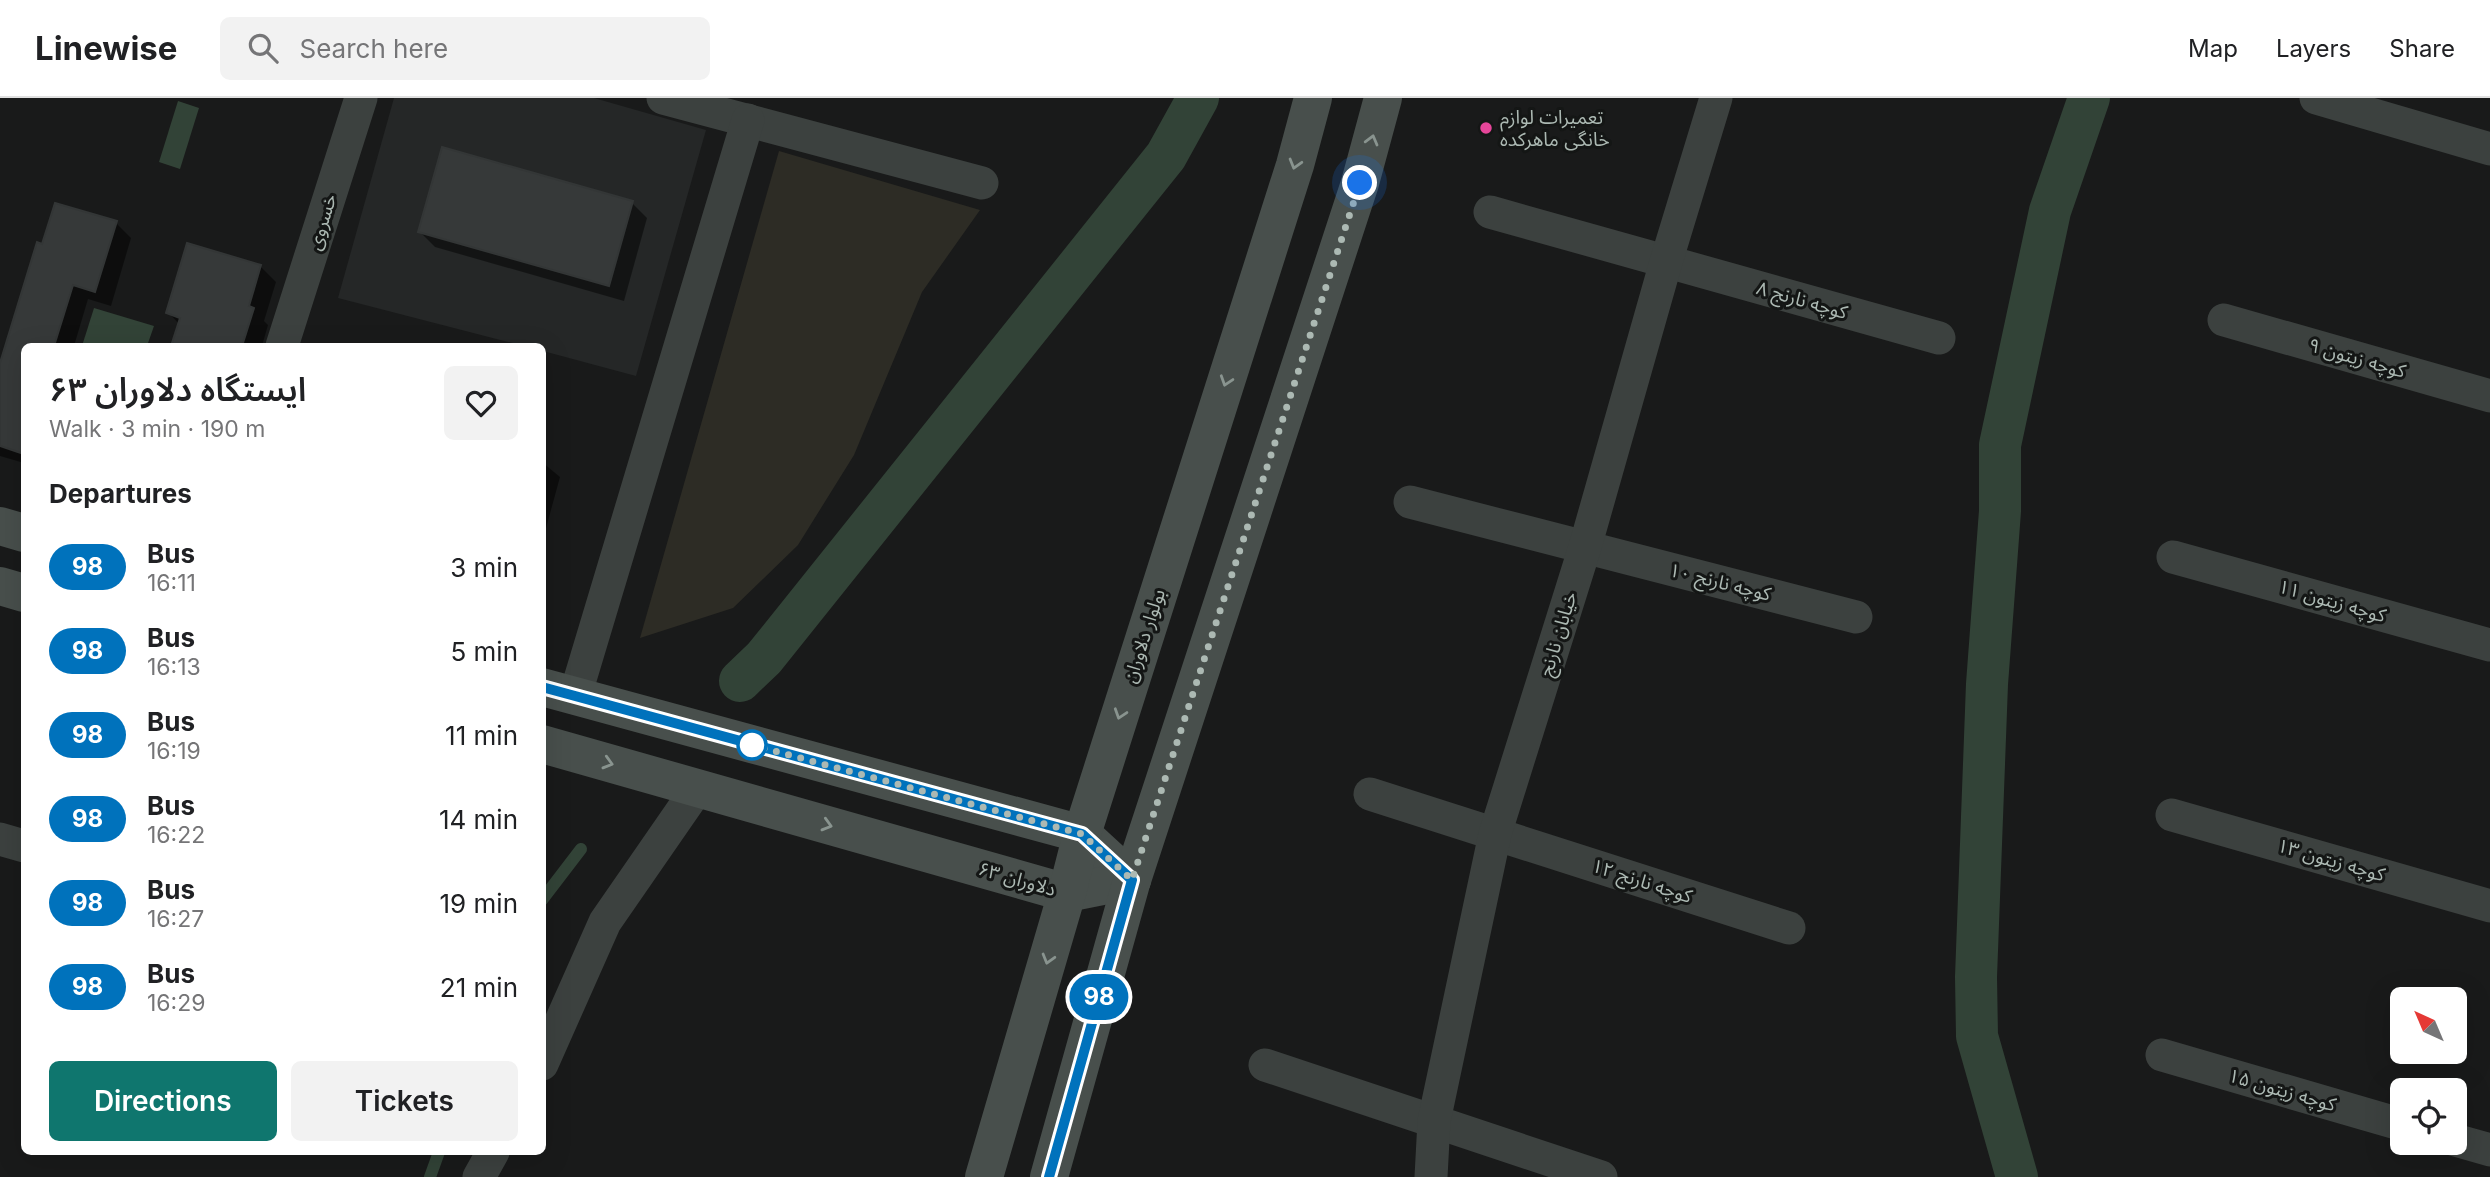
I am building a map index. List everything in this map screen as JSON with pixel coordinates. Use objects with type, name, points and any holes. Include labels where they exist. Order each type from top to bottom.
[{"type":"street","name":"خسروی","points":[[283,343],[360,98]]},
{"type":"street","points":[[663,98],[982,183]]},
{"type":"street","name":"بولوار دلاوران","points":[[984,1177],[1082,834],[1295,165],[1313,98]]},
{"type":"street","points":[[1049,1177],[1132,880],[1360,183],[1383,98]]},
{"type":"street","name":"خیابان نارنج","points":[[1431,1177],[1434,1121],[1495,834],[1585,547],[1716,98]]},
{"type":"street","points":[[2316,98],[2490,149]]},
{"type":"street","points":[[748,120],[559,692],[1082,834],[1132,880]]},
{"type":"street","name":"کوچه نارنج ۸","points":[[1489,212],[1938,338]]},
{"type":"street","name":"کوچه زیتون ۹","points":[[2224,320],[2490,396]]},
{"type":"street","name":"کوچه نارنج ۱۰","points":[[1410,502],[1856,617]]},
{"type":"street","points":[[0,526],[21,532]]},
{"type":"street","name":"کوچه زیتون ۱۱","points":[[2173,557],[2490,645]]},
{"type":"street","points":[[0,586],[21,592]]},
{"type":"street","name":"دلاوران ۶۳","points":[[546,745],[1067,893],[1132,880]]},
{"type":"street","points":[[546,1055],[606,922],[697,789]]},
{"type":"street","name":"کوچه نارنج ۱۲","points":[[1370,794],[1789,928]]},
{"type":"street","name":"کوچه زیتون ۱۳","points":[[2172,815],[2490,906]]},
{"type":"street","points":[[0,839],[21,845]]},
{"type":"street","name":"کوچه زیتون ۱۵","points":[[2162,1055],[2390,1121]]},
{"type":"street","points":[[1265,1065],[1601,1177]]},
{"type":"street","points":[[2467,1143],[2490,1150]]},
{"type":"street","points":[[479,1177],[491,1155]]},
{"type":"shaded area","points":[[394,98],[594,98],[706,130],[636,376],[546,352],[546,343],[512,343],[338,298]]},
{"type":"shaded area","points":[[178,101],[199,108],[180,169],[159,162]]},
{"type":"shaded area","points":[[779,151],[980,210],[922,292],[854,455],[798,545],[733,608],[640,638]]},
{"type":"shaded area","points":[[94,308],[154,326],[148,343],[83,343]]},
{"type":"building","points":[[442,147],[633,201],[609,286],[418,232]]},
{"type":"building","points":[[55,203],[117,221],[95,292],[73,285],[55,343],[21,343],[21,453],[0,446],[0,363],[37,242],[42,244]]},
{"type":"building","points":[[187,243],[261,265],[249,306],[254,308],[243,343],[172,343],[180,318],[166,313]]},
{"type":"waterway","points":[[740,681],[764,658],[1166,156],[1198,98]]},
{"type":"waterway","points":[[2017,1177],[1977,1036],[1976,977],[1987,684],[2000,511],[2000,445],[2050,211],[2089,98]]},
{"type":"waterway","points":[[546,895],[581,849]]},
{"type":"waterway","points":[[430,1177],[438,1155]]},
{"type":"bus line","name":"98","points":[[546,688],[1082,834],[1132,880],[1049,1177]]},
{"type":"place","name":"تعمیرات لوازم خانگی ماهرکده","points":[[1486,128]]},
{"type":"route","points":[[752,745],[1082,834],[1132,880],[1360,183]]}]
